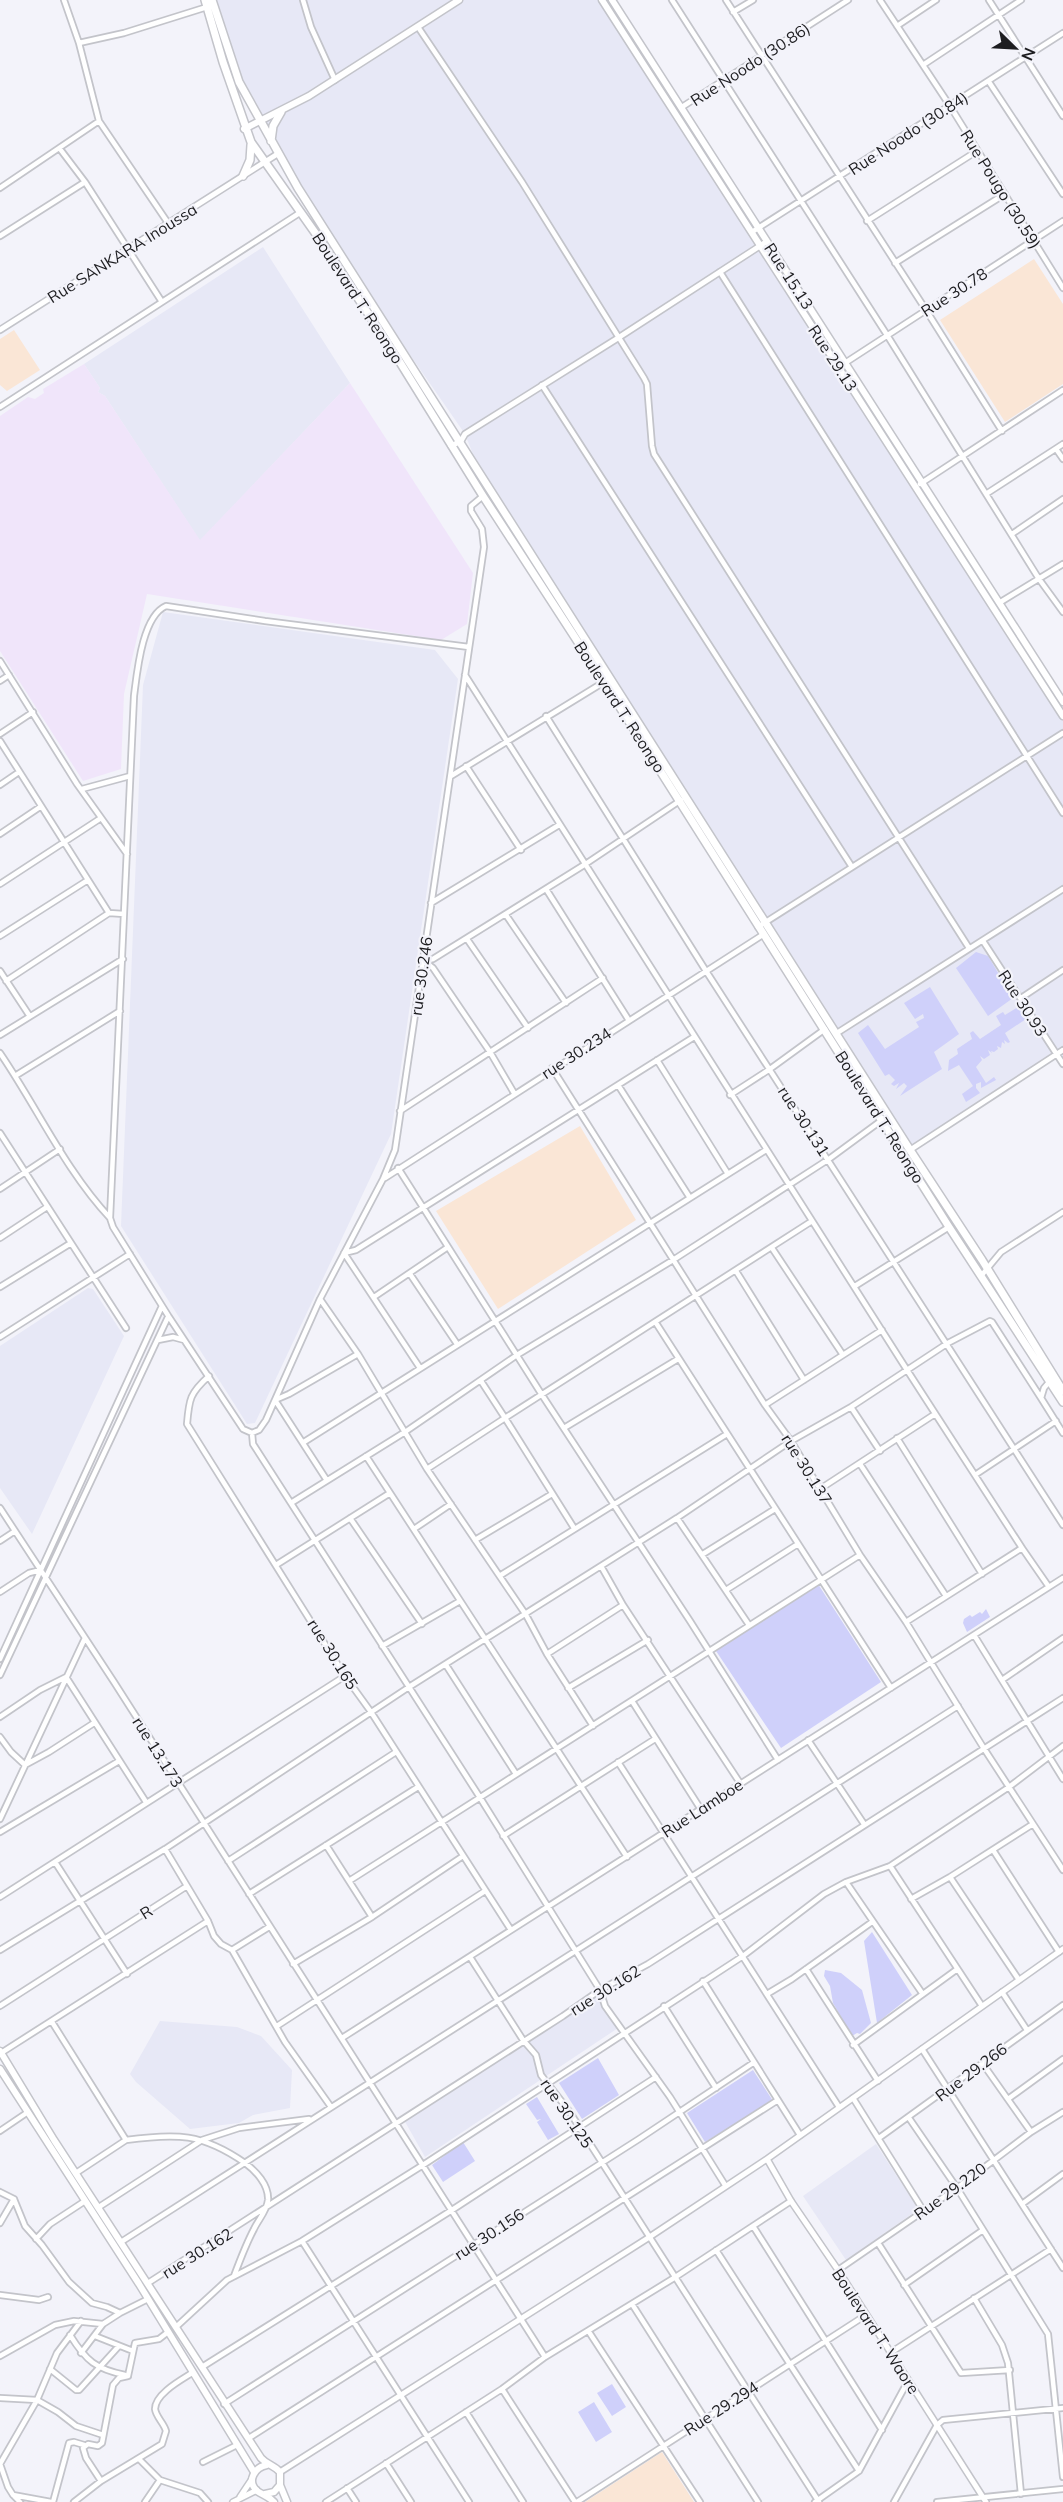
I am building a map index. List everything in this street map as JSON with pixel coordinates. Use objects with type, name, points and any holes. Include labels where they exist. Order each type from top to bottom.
[{"type":"main road","name":"Boulevard T. Reongo","points":[[212,0],[233,68],[298,188],[461,436],[761,931],[980,1276],[1063,1402]]},
{"type":"main road","points":[[244,129],[335,80],[459,0]]},
{"type":"main road","points":[[603,0],[755,230]]},
{"type":"main road","name":"Rue 15.13","points":[[612,0],[682,108],[755,230],[845,363],[918,485],[1063,702]]},
{"type":"main road","name":"Boulevard T. Reongo","points":[[206,3],[244,129],[251,142],[301,212],[398,359],[449,443],[604,682],[769,926],[1063,1391]]},
{"type":"main road","points":[[271,141],[273,126],[281,111]]},
{"type":"main road","points":[[243,176],[250,160],[251,142]]},
{"type":"main road","name":"Rue 29.13","points":[[764,244],[1063,716]]},
{"type":"main road","points":[[1,2052],[224,2404],[267,2465]]},
{"type":"main road","points":[[0,2069],[148,2298],[237,2445],[253,2476],[257,2490],[266,2494],[273,2502]]},
{"type":"main road","points":[[253,2476],[258,2467],[267,2465],[275,2467],[280,2472],[280,2485],[287,2502]]},
{"type":"main road","points":[[266,2494],[274,2492],[280,2485]]},
{"type":"street","points":[[64,0],[79,43],[99,121],[168,223]]},
{"type":"street","points":[[303,0],[311,27],[335,80]]},
{"type":"street","points":[[672,0],[1063,612]]},
{"type":"street","points":[[726,0],[1002,431]]},
{"type":"street","points":[[733,12],[753,0]]},
{"type":"street","name":"Rue Noodo (30.86)","points":[[682,108],[848,0]]},
{"type":"street","name":"Rue Pougo (30.59)","points":[[880,0],[950,106],[1062,285]]},
{"type":"street","points":[[897,26],[936,0]]},
{"type":"street","points":[[989,0],[1063,116]]},
{"type":"street","points":[[923,65],[1021,0]]},
{"type":"street","points":[[79,43],[124,33],[206,3]]},
{"type":"street","points":[[418,27],[522,182],[647,384],[654,454],[969,948]]},
{"type":"street","name":"Rue Noodo (30.84)","points":[[755,230],[1063,33]]},
{"type":"street","points":[[989,82],[1063,194]]},
{"type":"street","points":[[0,188],[99,121]]},
{"type":"street","points":[[60,149],[85,182],[162,302]]},
{"type":"street","points":[[867,221],[977,151]]},
{"type":"street","name":"Rue SANKARA Inoussa","points":[[0,330],[279,153]]},
{"type":"street","points":[[0,236],[85,182]]},
{"type":"street","points":[[895,263],[1005,194]]},
{"type":"street","points":[[0,407],[301,212]]},
{"type":"street","name":"Rue 30.78","points":[[845,363],[1063,221]]},
{"type":"street","points":[[449,443],[764,244]]},
{"type":"street","points":[[720,272],[1063,813]]},
{"type":"street","points":[[542,384],[852,867]]},
{"type":"street","points":[[918,485],[1063,390]]},
{"type":"street","points":[[986,494],[1063,444]]},
{"type":"street","points":[[1056,449],[1063,459]]},
{"type":"street","name":"rue 30.246","points":[[252,1433],[262,1426],[320,1299],[383,1179],[395,1150],[484,547],[482,529],[471,511],[471,506],[483,496]]},
{"type":"street","points":[[1012,534],[1063,499]]},
{"type":"street","points":[[999,603],[1063,564]]},
{"type":"street","points":[[110,1218],[134,696],[139,663],[154,613],[166,606],[469,647]]},
{"type":"street","points":[[0,661],[101,818],[127,854]]},
{"type":"street","points":[[0,681],[9,675]]},
{"type":"street","points":[[465,675],[730,1095],[1049,1587]]},
{"type":"street","points":[[451,776],[604,682]]},
{"type":"street","points":[[0,734],[33,712]]},
{"type":"street","name":"rue 30.131","points":[[546,716],[706,971],[829,1159],[893,1262],[948,1343],[1063,1525]]},
{"type":"street","name":"rue 30.234","points":[[383,1179],[628,1019],[706,971],[852,867],[1063,733]]},
{"type":"street","points":[[0,741],[109,913]]},
{"type":"street","points":[[466,766],[521,850]]},
{"type":"street","points":[[0,785],[19,772]]},
{"type":"street","points":[[82,789],[130,776]]},
{"type":"street","points":[[424,961],[433,959],[506,915],[682,799]]},
{"type":"street","points":[[0,834],[40,807]]},
{"type":"street","points":[[0,884],[101,818]]},
{"type":"street","points":[[431,903],[559,825]]},
{"type":"street","points":[[0,936],[88,880]]},
{"type":"street","points":[[546,889],[628,1019]]},
{"type":"street","points":[[837,1033],[1063,889]]},
{"type":"street","points":[[6,981],[109,913],[124,915]]},
{"type":"street","points":[[506,915],[566,1003]]},
{"type":"street","points":[[467,939],[528,1028]]},
{"type":"street","name":"Rue 30.93","points":[[983,941],[1063,1064]]},
{"type":"street","points":[[0,1035],[123,959]]},
{"type":"street","points":[[424,961],[433,968],[490,1052],[514,1093]]},
{"type":"street","points":[[1021,998],[1063,970]]},
{"type":"street","points":[[0,971],[30,1015]]},
{"type":"street","points":[[400,1112],[603,978]]},
{"type":"street","points":[[15,1076],[120,1011]]},
{"type":"street","points":[[730,1095],[771,1069],[825,1029]]},
{"type":"street","points":[[420,1368],[344,1253],[356,1250],[694,1037]]},
{"type":"street","points":[[910,1150],[1063,1050]]},
{"type":"street","points":[[0,1053],[60,1149],[96,1203],[110,1218],[168,1317],[243,1429],[252,1433],[253,1444],[479,1796],[600,1990],[605,2006],[656,2077],[725,2185]]},
{"type":"street","points":[[657,1060],[728,1174]]},
{"type":"street","name":"rue 30.137","points":[[552,1068],[765,1405],[791,1441],[860,1555],[906,1622],[983,1747],[1063,1870]]},
{"type":"street","points":[[618,1085],[690,1198]]},
{"type":"street","points":[[291,1503],[326,1479],[405,1432],[517,1355],[674,1260],[829,1159],[882,1120]]},
{"type":"street","points":[[1,1136],[126,1328]]},
{"type":"street","points":[[0,1189],[60,1149]]},
{"type":"street","points":[[304,1442],[496,1318],[766,1150]]},
{"type":"street","points":[[398,1168],[778,1760]]},
{"type":"street","points":[[0,1238],[47,1207]]},
{"type":"street","points":[[980,1276],[1001,1251],[1063,1212]]},
{"type":"street","points":[[427,1469],[812,1221]]},
{"type":"street","points":[[855,1286],[949,1227]]},
{"type":"street","points":[[0,1287],[70,1243]]},
{"type":"street","points":[[374,1297],[448,1247]]},
{"type":"street","points":[[772,1248],[843,1355]]},
{"type":"street","points":[[0,1337],[130,1254]]},
{"type":"street","points":[[736,1271],[804,1380]]},
{"type":"street","points":[[410,1274],[457,1344]]},
{"type":"street","points":[[320,1299],[358,1354],[427,1469],[501,1575],[547,1654],[593,1726]]},
{"type":"street","points":[[0,1659],[162,1306]]},
{"type":"street","points":[[0,1676],[168,1317]]},
{"type":"street","points":[[0,1950],[165,1849],[371,1712],[677,1518],[791,1441],[851,1407],[948,1343],[985,1323],[990,1321],[994,1324],[1063,1433]]},
{"type":"street","points":[[656,1323],[891,1688]]},
{"type":"street","points":[[765,1405],[882,1330]]},
{"type":"street","points":[[158,1340],[173,1337],[185,1341]]},
{"type":"street","points":[[326,1479],[275,1400],[289,1395],[358,1354]]},
{"type":"street","points":[[564,1428],[678,1359]]},
{"type":"street","name":"rue 30.165","points":[[209,1376],[195,1389],[189,1400],[187,1424],[345,1676],[371,1712],[511,1930]]},
{"type":"street","points":[[481,1381],[574,1528]]},
{"type":"street","points":[[1041,1398],[1044,1388],[1050,1382]]},
{"type":"street","points":[[851,1407],[880,1450]]},
{"type":"street","points":[[820,1489],[935,1413]]},
{"type":"street","points":[[975,1475],[1056,1421]]},
{"type":"street","points":[[501,1575],[727,1434]]},
{"type":"street","points":[[897,1438],[982,1574]]},
{"type":"street","points":[[366,1456],[627,1857]]},
{"type":"street","points":[[860,1464],[946,1596]]},
{"type":"street","points":[[276,1565],[390,1493]]},
{"type":"street","points":[[475,1540],[552,1494]]},
{"type":"street","points":[[414,1529],[451,1504]]},
{"type":"street","name":"rue 13.173","points":[[0,1508],[114,1682],[452,2210],[519,2320],[545,2357]]},
{"type":"street","points":[[703,1554],[775,1509]]},
{"type":"street","points":[[350,1518],[422,1624]]},
{"type":"street","points":[[677,1518],[749,1625]]},
{"type":"street","points":[[0,1541],[15,1531]]},
{"type":"street","points":[[726,1590],[798,1544]]},
{"type":"street","points":[[906,1622],[1022,1548]]},
{"type":"street","points":[[349,1881],[860,1555]]},
{"type":"street","points":[[601,1566],[623,1605],[740,1784]]},
{"type":"street","points":[[0,1592],[29,1573],[41,1570]]},
{"type":"street","name":"Rue Lamboe","points":[[342,2038],[470,1958],[700,1808],[932,1664],[1063,1578]]},
{"type":"street","points":[[382,1646],[460,1601]]},
{"type":"street","points":[[547,1654],[623,1605]]},
{"type":"street","points":[[974,1635],[1063,1779]]},
{"type":"street","points":[[0,1819],[85,1638]]},
{"type":"street","points":[[1002,1680],[1063,1638]]},
{"type":"street","points":[[568,1688],[648,1640]]},
{"type":"street","points":[[446,1665],[516,1774]]},
{"type":"street","points":[[0,1897],[345,1676]]},
{"type":"street","points":[[0,1717],[40,1690],[66,1677]]},
{"type":"street","points":[[66,1677],[146,1802]]},
{"type":"street","name":"rue 30.162","points":[[148,2283],[266,2209],[600,1990],[648,1964],[983,1747],[1063,1698]]},
{"type":"street","points":[[632,1701],[700,1808]]},
{"type":"street","points":[[121,2242],[958,1706]]},
{"type":"street","points":[[24,1765],[94,1723]]},
{"type":"street","points":[[0,1737],[24,1765]]},
{"type":"street","points":[[503,1836],[655,1739]]},
{"type":"street","points":[[808,1740],[864,1824]]},
{"type":"street","points":[[176,2327],[234,2276],[302,2241],[423,2165],[546,2082],[743,1956],[824,1894],[846,1882],[890,1866],[1009,1787],[1063,1746]]},
{"type":"street","points":[[228,1861],[396,1752]]},
{"type":"street","points":[[0,1832],[119,1761]]},
{"type":"street","points":[[618,1762],[665,1832],[717,1920],[743,1956],[839,2107]]},
{"type":"street","points":[[249,1894],[418,1786]]},
{"type":"street","points":[[911,1899],[1033,1824]]},
{"type":"street","points":[[326,1845],[372,1917]]},
{"type":"street","points":[[165,1849],[208,1921],[217,1941],[232,1950],[277,2026],[331,2107]]},
{"type":"street","points":[[280,2472],[648,2238],[767,2159],[1061,1950],[993,1850]]},
{"type":"street","points":[[293,1964],[372,1917],[463,1856]]},
{"type":"street","points":[[55,1862],[127,1974]]},
{"type":"street","points":[[890,1866],[956,1970],[982,2006]]},
{"type":"street","points":[[950,1877],[1018,1980]]},
{"type":"street","points":[[846,1882],[922,1993]]},
{"type":"street","name":"R","points":[[0,2006],[187,1886]]},
{"type":"street","points":[[277,2026],[318,2002],[485,1891]]},
{"type":"street","points":[[1,2052],[52,2022],[208,1921]]},
{"type":"street","points":[[767,1994],[872,1922]]},
{"type":"street","points":[[232,1950],[269,1927]]},
{"type":"street","name":"rue 30.125","points":[[470,1958],[523,2040],[536,2055],[541,2075],[565,2105],[817,2501]]},
{"type":"street","points":[[806,1969],[878,2081]]},
{"type":"street","points":[[853,2044],[956,1970]]},
{"type":"street","points":[[703,1981],[800,2135]]},
{"type":"street","points":[[1002,1992],[1027,2030]]},
{"type":"street","name":"Rue 29.266","points":[[879,2138],[1063,2005]]},
{"type":"street","points":[[664,2006],[716,2088]]},
{"type":"street","points":[[52,2022],[126,2140]]},
{"type":"street","points":[[922,2049],[1063,2268]]},
{"type":"street","points":[[1008,2099],[1063,2059]]},
{"type":"street","name":"rue 30.156","points":[[224,2404],[680,2113],[753,2063]]},
{"type":"street","points":[[983,2064],[1031,2132]]},
{"type":"street","points":[[202,2367],[452,2210],[656,2077]]},
{"type":"street","points":[[853,2098],[923,2210]]},
{"type":"street","points":[[249,2438],[778,2100]]},
{"type":"street","points":[[0,2131],[28,2112]]},
{"type":"street","name":"Rue 29.220","points":[[838,2270],[957,2188],[1031,2132],[1063,2112]]},
{"type":"street","points":[[909,2118],[957,2188],[1048,2334],[1063,2477]]},
{"type":"street","points":[[99,2207],[202,2140],[245,2127],[312,2119]]},
{"type":"street","points":[[76,2173],[126,2140],[159,2137],[202,2140],[224,2149],[258,2174],[268,2194],[266,2209],[254,2229],[234,2276]]},
{"type":"street","name":"Boulevard T. Waore","points":[[767,2159],[791,2201],[838,2270],[985,2500]]},
{"type":"street","points":[[1022,2204],[1061,2176],[1063,2184]]},
{"type":"street","points":[[0,2198],[3,2193],[14,2199],[25,2226],[80,2294],[92,2303],[120,2313]]},
{"type":"street","points":[[0,2223],[14,2199]]},
{"type":"street","points":[[36,2239],[50,2224],[86,2200]]},
{"type":"street","points":[[326,2502],[502,2389],[545,2357],[589,2332],[791,2201]]},
{"type":"street","points":[[753,2226],[882,2430]]},
{"type":"street","points":[[904,2285],[983,2230]]},
{"type":"street","points":[[302,2241],[469,2502]]},
{"type":"street","points":[[878,2243],[962,2374],[1010,2370]]},
{"type":"street","points":[[890,2353],[930,2325],[1051,2249]]},
{"type":"street","points":[[716,2250],[859,2471]]},
{"type":"street","points":[[0,2295],[39,2300],[48,2297]]},
{"type":"street","points":[[81,2353],[103,2324],[148,2298]]},
{"type":"street","points":[[974,2298],[1002,2345],[1010,2370],[1021,2494]]},
{"type":"street","points":[[632,2304],[758,2502]]},
{"type":"street","name":"Rue 29.294","points":[[576,2502],[866,2315]]},
{"type":"street","points":[[1,2353],[55,2325],[81,2321],[103,2324]]},
{"type":"street","points":[[20,2502],[2,2475],[0,2464],[2,2452],[16,2438],[37,2400],[50,2369],[81,2321]]},
{"type":"street","points":[[128,2376],[136,2342],[159,2339],[168,2332]]},
{"type":"street","points":[[589,2332],[700,2502]]},
{"type":"street","points":[[70,2335],[81,2353],[98,2368],[128,2376]]},
{"type":"street","points":[[95,2336],[133,2351]]},
{"type":"street","points":[[50,2369],[77,2391],[83,2388],[118,2347]]},
{"type":"street","points":[[74,2502],[101,2481],[140,2460],[158,2447],[165,2439],[165,2426],[155,2409],[157,2403],[170,2387],[192,2373]]},
{"type":"street","points":[[14,2495],[52,2502],[69,2443],[100,2445],[113,2385],[119,2378],[128,2376]]},
{"type":"street","points":[[817,2501],[859,2471],[908,2381]]},
{"type":"street","points":[[502,2389],[576,2502]]},
{"type":"street","points":[[0,2398],[37,2400],[76,2426],[103,2435]]},
{"type":"street","points":[[894,2502],[937,2425],[947,2418],[1063,2408]]},
{"type":"street","points":[[466,2412],[523,2502]]},
{"type":"street","points":[[84,2445],[83,2453],[101,2481]]},
{"type":"street","points":[[202,2462],[237,2445]]},
{"type":"street","points":[[140,2460],[160,2480],[200,2493],[208,2502]]},
{"type":"street","points":[[386,2463],[411,2502]]},
{"type":"street","points":[[236,2500],[253,2476]]},
{"type":"street","points":[[145,2502],[160,2480]]},
{"type":"street","points":[[347,2488],[356,2502]]},
{"type":"street","points":[[938,2502],[985,2500],[1063,2489]]},
{"type":"street","points":[[236,2500],[257,2490]]},
{"type":"shaded area","points":[[212,0],[603,0],[1063,716],[1063,1065],[1056,1055],[910,1150],[482,477],[465,434],[351,270],[245,94]]},
{"type":"shaded area","points":[[263,247],[350,383],[200,541],[105,396],[98,392],[100,388],[84,364]]},
{"type":"shaded area","points":[[1034,259],[1063,304],[1063,384],[1005,422],[940,320]]},
{"type":"shaded area","points":[[14,330],[40,370],[7,391],[0,385],[0,339]]},
{"type":"shaded area","points":[[84,364],[100,388],[98,392],[105,396],[200,540],[350,383],[473,573],[467,624],[441,640],[147,594],[124,694],[121,769],[83,781],[0,651],[0,416],[28,397],[35,399],[44,393],[43,389]]},
{"type":"shaded area","points":[[163,612],[435,650],[458,679],[391,1134],[255,1423],[247,1424],[121,1226],[143,685]]},
{"type":"shaded area","points":[[976,952],[988,956],[1013,998],[988,1016],[956,968]]},
{"type":"shaded area","points":[[930,987],[959,1034],[934,1052],[942,1069],[900,1096],[907,1086],[904,1083],[896,1089],[899,1083],[894,1086],[891,1084],[895,1080],[889,1074],[885,1076],[858,1033],[868,1025],[885,1049],[919,1027],[916,1022],[924,1018],[923,1014],[915,1019],[904,1003]]},
{"type":"shaded area","points":[[1018,1007],[1026,1019],[1005,1033],[1010,1042],[1004,1040],[1005,1044],[1002,1042],[1001,1048],[997,1046],[998,1049],[991,1051],[992,1053],[988,1050],[990,1055],[984,1059],[980,1056],[982,1060],[976,1067],[986,1083],[994,1077],[996,1080],[981,1088],[981,1082],[976,1084],[980,1093],[966,1102],[962,1094],[973,1086],[959,1065],[948,1071],[949,1060],[958,1054],[957,1049],[972,1039],[970,1033],[973,1031],[980,1039],[1001,1025],[996,1016],[1003,1012],[1005,1015]]},
{"type":"shaded area","points":[[580,1126],[636,1220],[498,1309],[436,1211]]},
{"type":"shaded area","points":[[88,1288],[93,1289],[124,1336],[32,1534],[0,1488],[0,1346]]},
{"type":"shaded area","points":[[818,1584],[881,1682],[781,1748],[716,1651]]},
{"type":"shaded area","points":[[986,1609],[990,1617],[967,1632],[963,1623],[964,1619],[980,1612],[982,1614]]},
{"type":"shaded area","points":[[872,1932],[912,1995],[877,2023],[864,1941]]},
{"type":"shaded area","points":[[825,1970],[841,1973],[862,1990],[871,2023],[860,2034],[852,2036],[833,2003],[830,1986],[824,1976]]},
{"type":"shaded area","points":[[596,1997],[618,2028],[425,2157],[404,2120]]},
{"type":"shaded area","points":[[160,2021],[237,2027],[261,2036],[292,2070],[290,2108],[253,2115],[239,2123],[190,2129],[136,2082],[130,2074]]},
{"type":"shaded area","points":[[598,2058],[619,2095],[582,2119],[559,2083]]},
{"type":"shaded area","points":[[753,2070],[773,2101],[705,2142],[687,2113]]},
{"type":"shaded area","points":[[537,2097],[559,2134],[548,2140],[537,2122],[541,2119],[537,2120],[526,2104]]},
{"type":"shaded area","points":[[463,2142],[475,2161],[443,2182],[432,2165]]},
{"type":"shaded area","points":[[876,2144],[915,2204],[916,2211],[846,2260],[803,2196]]},
{"type":"shaded area","points":[[612,2384],[626,2407],[612,2416],[597,2393]]},
{"type":"shaded area","points":[[594,2402],[612,2432],[596,2442],[578,2412]]},
{"type":"shaded area","points":[[662,2452],[694,2502],[585,2502]]}]
